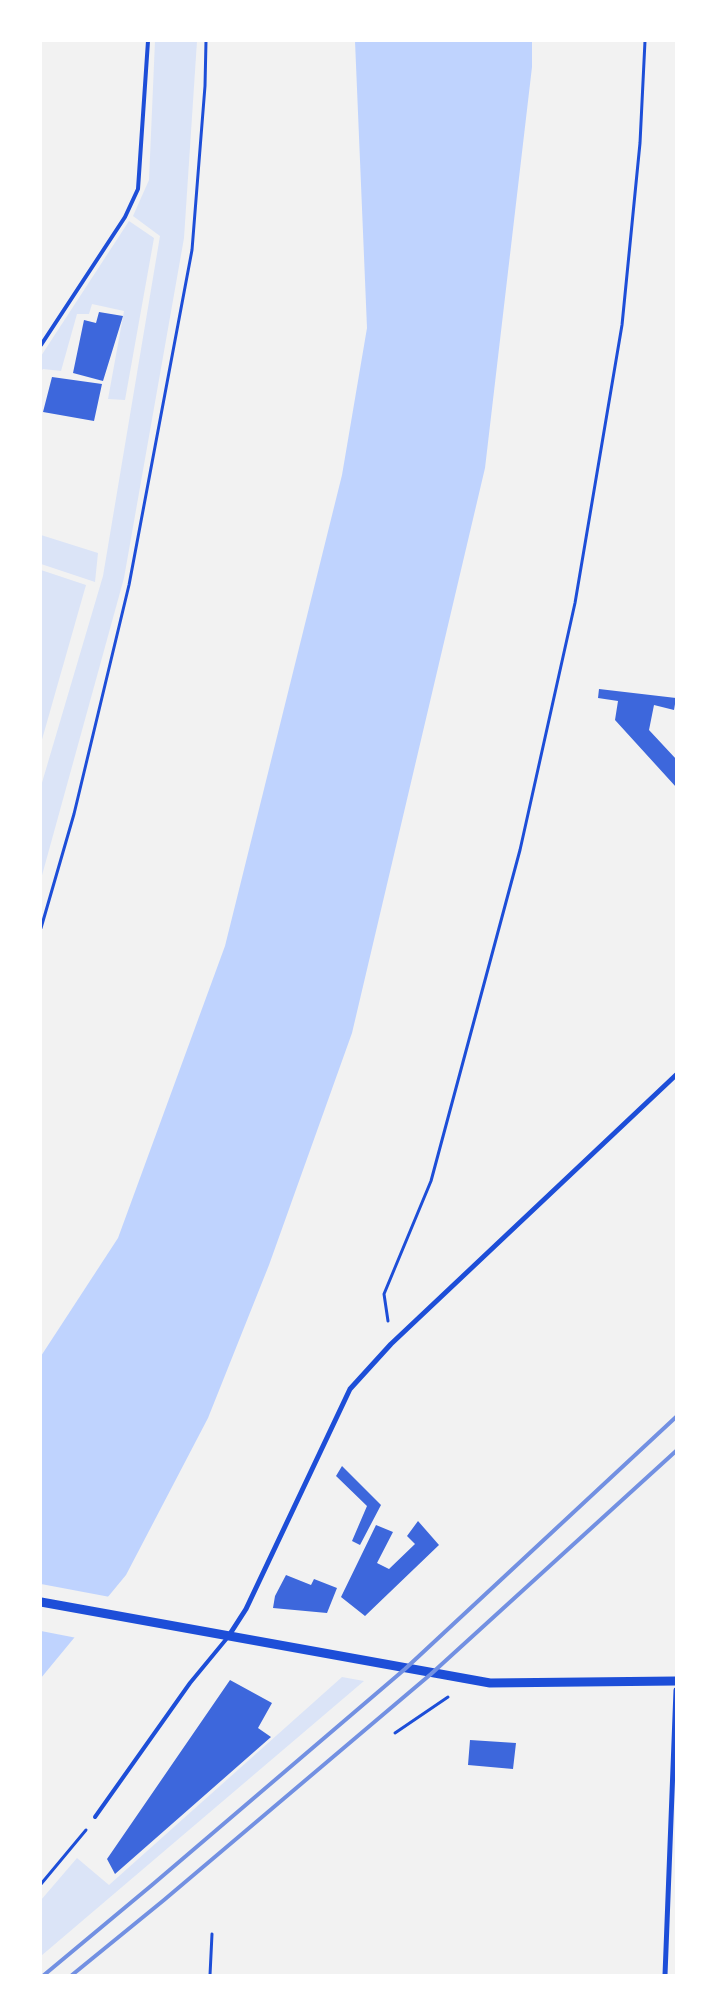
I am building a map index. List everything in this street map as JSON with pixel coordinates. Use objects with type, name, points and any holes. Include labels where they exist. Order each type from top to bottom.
[{"type":"street","points":[[228,1637],[250,1600],[350,1389],[391,1344],[676,1075]]},
{"type":"street","points":[[41,1602],[490,1683],[676,1681]]},
{"type":"street","points":[[665,1975],[676,1690]]},
{"type":"lane","points":[[41,344],[125,217],[138,189],[148,41]]},
{"type":"lane","points":[[95,1817],[190,1683],[228,1637]]},
{"type":"path","points":[[41,928],[74,814],[129,585],[192,250],[205,86],[206,41]]},
{"type":"path","points":[[391,1344],[384,1294],[433,1172],[520,850],[575,603],[622,325],[640,143],[645,41]]},
{"type":"path","points":[[394,1733],[444,1701],[463,1679]]},
{"type":"path","points":[[41,1884],[95,1817]]},
{"type":"path","points":[[210,1975],[212,1934]]},
{"type":"shaded area","points":[[155,41],[197,41],[184,238],[124,578],[41,879],[41,786],[103,576],[160,236],[133,216],[149,180]]},
{"type":"shaded area","points":[[129,221],[154,238],[125,400],[108,399],[124,311],[92,304],[89,314],[77,314],[61,371],[43,369],[41,371],[41,356]]},
{"type":"shaded area","points":[[41,535],[98,553],[95,582],[41,564]]},
{"type":"shaded area","points":[[41,570],[86,585],[41,743]]},
{"type":"shaded area","points":[[342,1677],[364,1681],[41,1956],[41,1900],[77,1858],[109,1885]]},
{"type":"water","points":[[355,41],[532,41],[532,67],[485,468],[352,1033],[269,1265],[208,1418],[126,1575],[41,1678],[41,1356],[118,1238],[225,946],[342,475],[367,328]]},
{"type":"pier","points":[[41,1584],[110,1597],[77,1638],[41,1631]]},
{"type":"building","points":[[99,312],[123,316],[103,381],[73,373],[84,320],[96,323]]},
{"type":"building","points":[[52,377],[102,384],[94,421],[43,412]]},
{"type":"building","points":[[599,689],[676,698],[674,710],[654,705],[649,730],[676,759],[676,787],[615,720],[618,701],[598,698]]},
{"type":"building","points":[[342,1466],[381,1505],[360,1545],[352,1541],[367,1506],[336,1476]]},
{"type":"building","points":[[418,1521],[439,1545],[365,1616],[341,1597],[376,1525],[393,1532],[377,1563],[389,1569],[415,1544],[407,1536]]},
{"type":"building","points":[[286,1575],[311,1585],[314,1579],[337,1588],[327,1613],[273,1608],[275,1596]]},
{"type":"building","points":[[230,1680],[272,1703],[258,1728],[271,1737],[115,1874],[107,1859]]},
{"type":"building","points":[[470,1740],[516,1743],[513,1769],[468,1765]]},
{"type":"railway","points":[[44,1975],[405,1669],[676,1417]]},
{"type":"railway","points":[[72,1975],[164,1900],[431,1674],[676,1451]]}]
